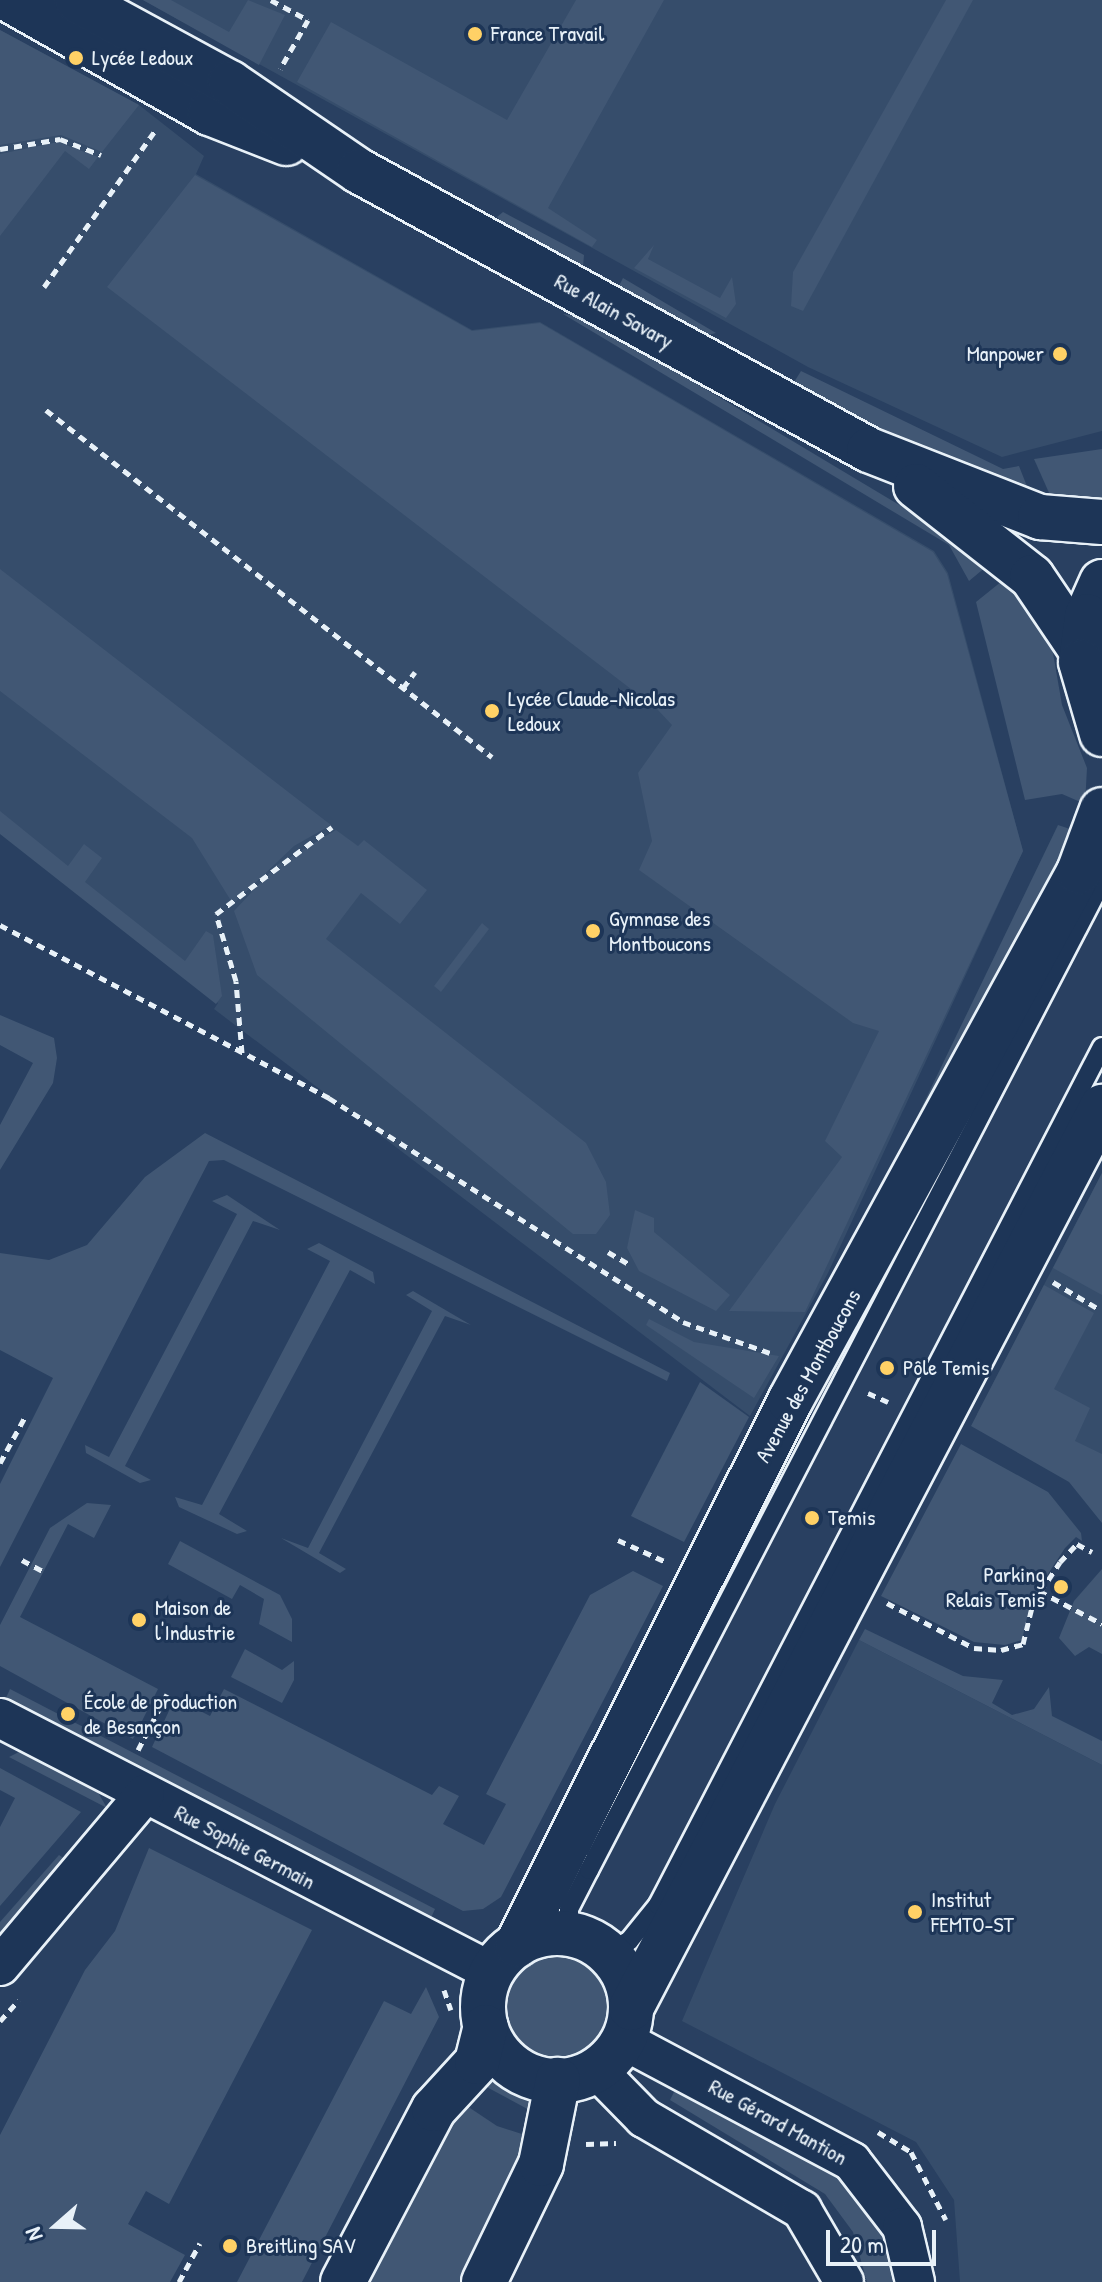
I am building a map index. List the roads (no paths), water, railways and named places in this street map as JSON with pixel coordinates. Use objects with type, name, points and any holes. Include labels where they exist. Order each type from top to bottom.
[{"type":"street","name":"Rue Alain Savary","points":[[10,0],[210,113],[359,171]]},
{"type":"street","name":"Rue Alain Savary","points":[[77,0],[230,83],[359,171],[869,450],[1040,517],[1102,522]]},
{"type":"street","name":"Rue Alain Savary","points":[[869,450],[1032,577],[1082,651]]},
{"type":"street","points":[[1102,582],[1082,651],[1084,684],[1102,734]]},
{"type":"street","name":"Avenue des Montboucons","points":[[504,1958],[790,1401],[1079,872],[1102,810]]},
{"type":"street","points":[[484,2282],[541,2164],[1102,1107]]},
{"type":"street","name":"Rue Sophie Germain","points":[[0,1718],[145,1794],[504,1958]]},
{"type":"street","points":[[0,1966],[145,1794]]},
{"type":"street","points":[[343,2282],[434,2109],[477,2062],[467,2024],[504,1958],[588,1943],[625,1978],[602,2050],[644,2118],[802,2210],[844,2282]]},
{"type":"street","points":[[467,2024],[513,2066],[602,2050]]},
{"type":"street","name":"Rue Gérard Mantion","points":[[602,2050],[852,2162],[902,2227],[915,2282]]},
{"type":"lane","points":[[1102,881],[569,1909],[588,1943],[629,1941],[658,1905],[1102,1047]]},
{"type":"place","name":"France Travail","points":[[475,34]]},
{"type":"place","name":"Lycée Ledoux","points":[[76,58]]},
{"type":"place","name":"Manpower","points":[[1060,354]]},
{"type":"place","name":"Lycée Claude-Nicolas Ledoux","points":[[492,711]]},
{"type":"place","name":"Gymnase des Montboucons","points":[[593,931]]},
{"type":"place","name":"Pôle Temis","points":[[887,1368]]},
{"type":"place","name":"Temis","points":[[812,1518]]},
{"type":"place","name":"Parking Relais Temis","points":[[1061,1587]]},
{"type":"place","name":"Maison de l'Industrie","points":[[139,1620]]},
{"type":"place","name":"École de production de Besançon","points":[[68,1714]]},
{"type":"place","name":"Institut FEMTO-ST","points":[[915,1912]]},
{"type":"place","name":"Breitling SAV","points":[[230,2246]]}]
